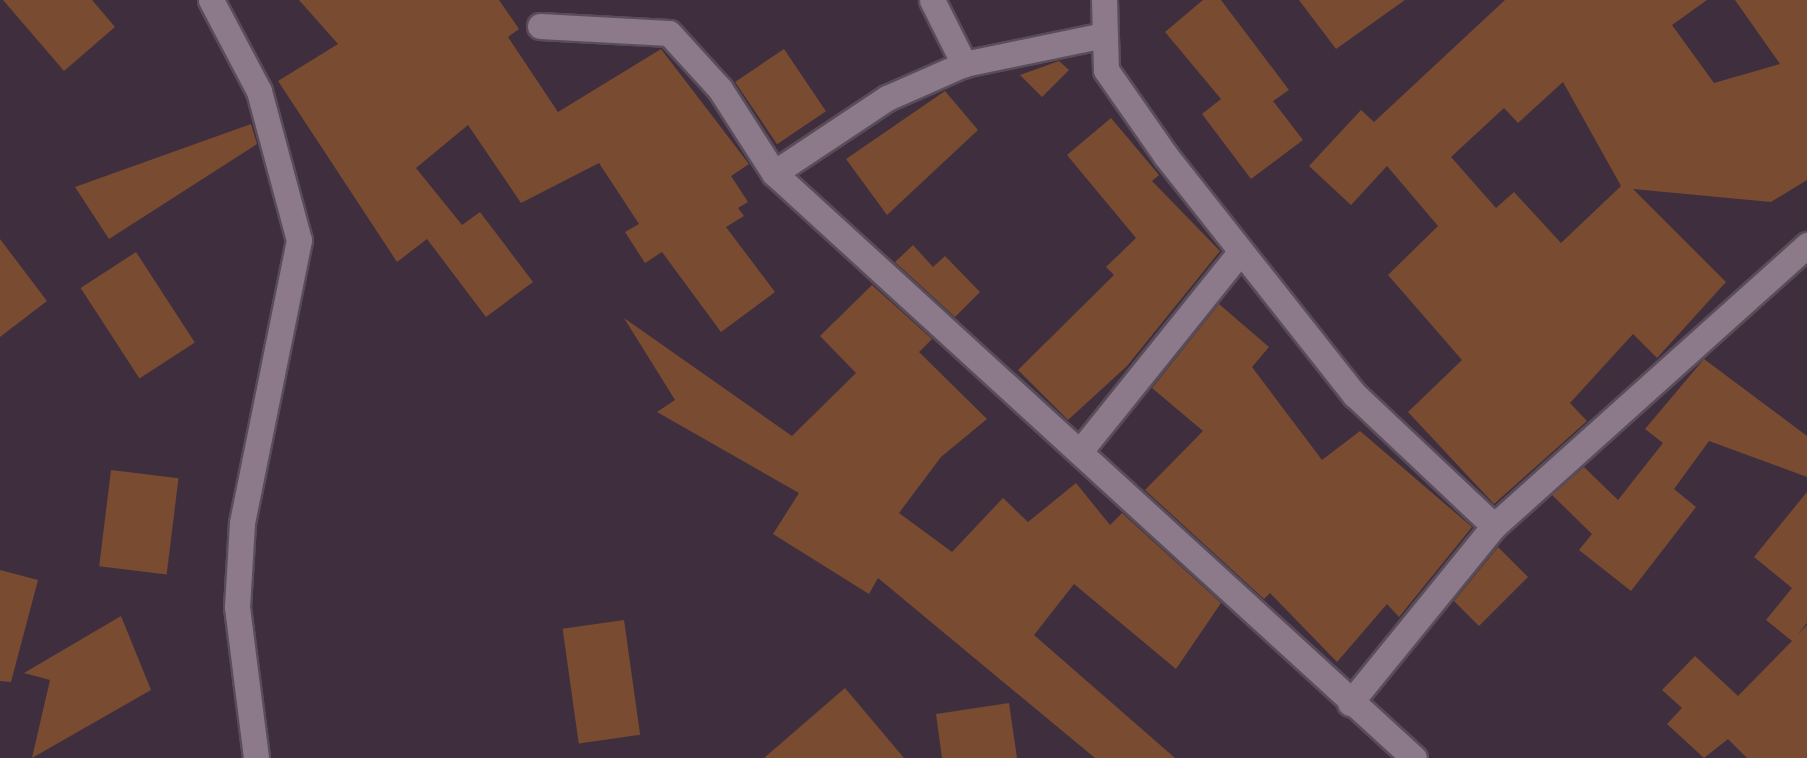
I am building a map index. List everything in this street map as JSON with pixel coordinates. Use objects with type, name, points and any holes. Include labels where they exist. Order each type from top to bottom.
[{"type":"street","points":[[210,0],[259,91],[299,240],[242,523],[238,606],[256,758]]},
{"type":"street","points":[[932,0],[964,64]]},
{"type":"street","points":[[1104,0],[1099,36],[1106,70],[1240,252],[1355,395],[1494,526]]},
{"type":"street","points":[[540,26],[669,33],[720,88],[774,173],[1414,758]]},
{"type":"street","points":[[774,173],[888,98],[964,64],[1099,36]]},
{"type":"street","points":[[1350,702],[1494,526],[1807,245]]},
{"type":"street","points":[[1081,450],[1240,252]]},
{"type":"building","points":[[3,0],[92,0],[115,27],[64,71]]},
{"type":"building","points":[[299,0],[499,0],[519,29],[508,37],[558,112],[661,49],[749,164],[731,176],[748,202],[738,208],[744,216],[726,227],[775,292],[721,332],[662,252],[645,263],[625,232],[639,224],[599,163],[521,203],[468,125],[416,168],[462,225],[480,212],[533,282],[486,317],[427,239],[397,262],[278,81],[338,44]]},
{"type":"building","points":[[1203,0],[1221,0],[1289,90],[1273,101],[1303,140],[1251,179],[1202,114],[1221,99],[1165,32]]},
{"type":"building","points":[[1299,0],[1405,0],[1336,49]]},
{"type":"building","points":[[1505,0],[1707,0],[1672,25],[1714,83],[1780,64],[1735,0],[1807,0],[1807,180],[1771,202],[1633,189],[1726,282],[1657,358],[1633,334],[1570,403],[1587,421],[1494,504],[1408,412],[1462,360],[1388,275],[1438,226],[1387,166],[1351,205],[1309,166],[1361,110],[1374,122]],"holes":[[[1563,82],[1621,186],[1561,243],[1514,192],[1496,208],[1451,157],[1504,108],[1518,123]]]},
{"type":"building","points":[[784,49],[826,111],[777,144],[735,82]]},
{"type":"building","points":[[1059,61],[1069,70],[1042,97],[1020,75]]},
{"type":"building","points":[[945,91],[978,130],[887,215],[846,159]]},
{"type":"building","points":[[1111,118],[1159,175],[1152,181],[1220,251],[1127,366],[1068,420],[1018,370],[1114,275],[1106,267],[1136,238],[1067,155]]},
{"type":"building","points":[[251,124],[257,144],[109,239],[75,187]]},
{"type":"building","points":[[0,239],[47,301],[0,337]]},
{"type":"building","points":[[913,245],[933,267],[945,256],[980,292],[955,317],[895,262]]},
{"type":"building","points":[[136,252],[195,343],[139,379],[81,288]]},
{"type":"building","points":[[872,285],[932,339],[919,352],[987,419],[941,457],[899,513],[952,552],[1003,498],[1028,522],[1076,483],[1110,525],[1122,513],[1221,603],[1176,669],[1074,584],[1034,635],[1175,758],[1095,758],[878,578],[869,594],[773,534],[799,493],[657,412],[675,400],[624,318],[792,436],[856,373],[820,336]]},
{"type":"building","points":[[1219,304],[1269,347],[1252,367],[1322,460],[1360,431],[1472,527],[1399,617],[1387,604],[1337,662],[1270,593],[1264,599],[1145,490],[1203,431],[1152,388]]},
{"type":"building","points":[[1704,359],[1807,436],[1807,477],[1709,441],[1674,489],[1696,507],[1631,591],[1579,550],[1592,534],[1552,495],[1584,467],[1618,500],[1663,443],[1645,429]]},
{"type":"building","points":[[111,470],[178,478],[167,575],[99,566]]},
{"type":"building","points":[[1807,492],[1807,623],[1798,634],[1807,625],[1807,758],[1747,758],[1728,739],[1704,758],[1667,724],[1682,708],[1662,690],[1695,656],[1738,696],[1792,641],[1766,620],[1792,588],[1754,557]]},
{"type":"building","points":[[1498,547],[1528,577],[1479,626],[1454,601]]},
{"type":"building","points":[[0,570],[38,580],[11,682],[0,681]]},
{"type":"building","points":[[121,616],[151,690],[32,758],[50,680],[24,673]]},
{"type":"building","points":[[624,620],[640,735],[579,743],[563,629]]},
{"type":"building","points":[[845,688],[904,758],[764,758]]},
{"type":"building","points":[[1009,703],[1017,758],[942,758],[936,714]]}]
